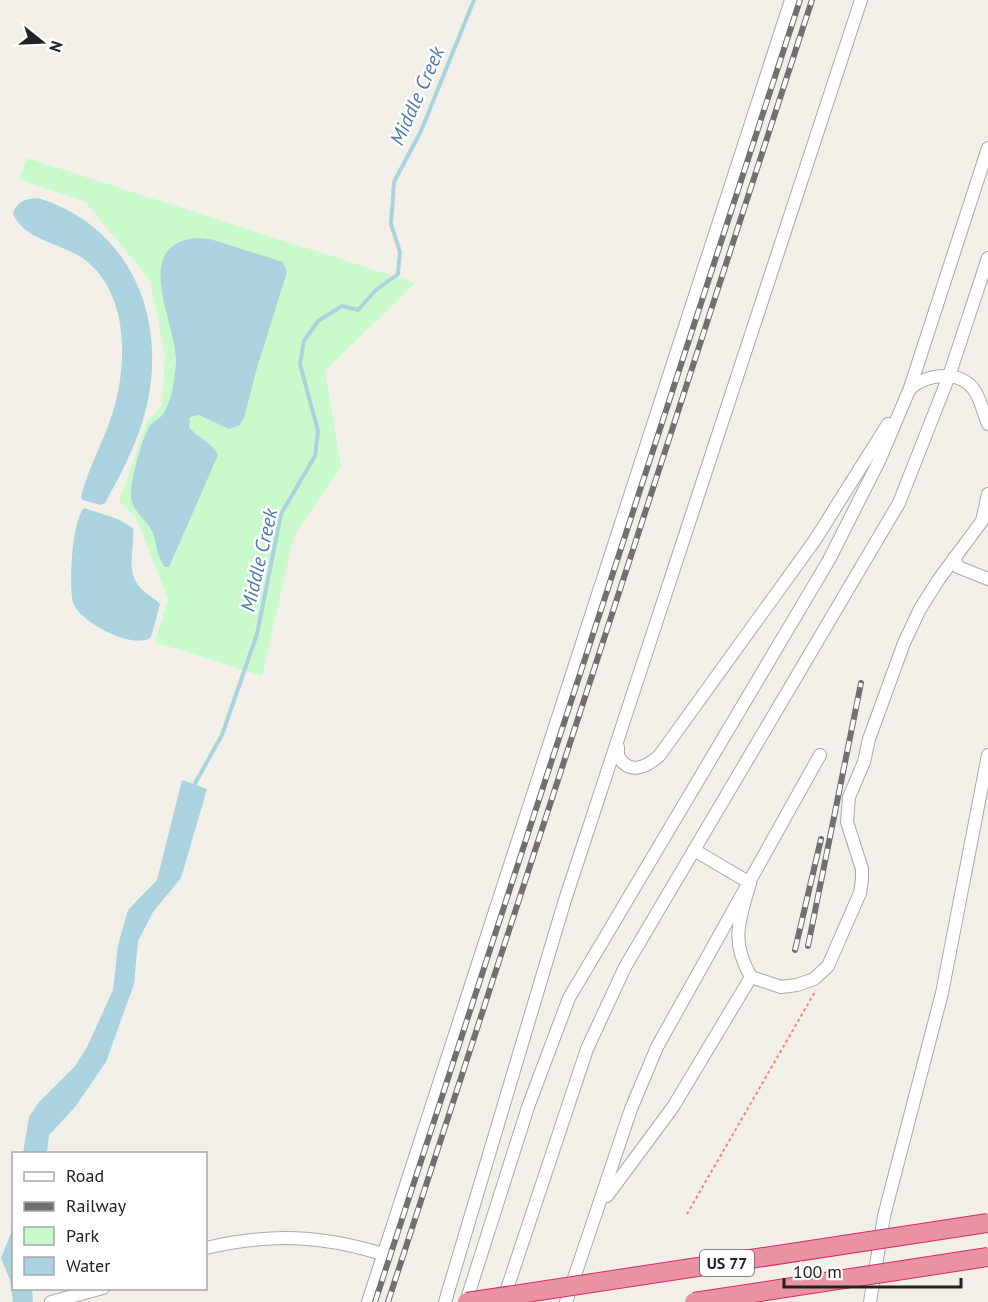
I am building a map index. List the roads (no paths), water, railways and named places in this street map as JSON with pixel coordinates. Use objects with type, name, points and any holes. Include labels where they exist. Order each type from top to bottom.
[{"type":"highway","name":"US 77","points":[[466,1302],[988,1223]]},
{"type":"highway","name":"US 77","points":[[694,1302],[988,1257]]},
{"type":"street","points":[[368,1302],[791,0]]},
{"type":"street","points":[[445,1302],[561,913],[861,0]]},
{"type":"street","points":[[466,1302],[549,1047],[569,998],[829,560],[880,459],[910,388],[988,148]]},
{"type":"street","points":[[502,1302],[587,1048],[603,1011],[625,967],[899,503],[949,376],[988,258]]},
{"type":"street","points":[[618,743],[618,756],[629,768],[637,769],[647,766],[659,756],[815,540],[910,388],[919,380],[931,376],[949,376],[968,383],[976,392],[987,418]]},
{"type":"street","points":[[750,883],[737,941],[740,957],[751,977],[780,987],[797,985],[814,979],[828,966],[860,893],[862,869],[848,822],[849,798],[864,762],[869,739],[904,643],[920,609],[982,521],[988,494]]},
{"type":"street","points":[[954,558],[958,567],[988,579]]},
{"type":"street","points":[[566,1302],[631,1109],[657,1047],[820,755]]},
{"type":"street","points":[[870,1302],[884,1216],[942,993],[988,755]]},
{"type":"street","points":[[694,850],[750,883]]},
{"type":"street","points":[[594,1218],[613,1185],[672,1107],[751,977]]},
{"type":"street","points":[[483,1176],[504,1183]]},
{"type":"street","points":[[207,1248],[235,1241],[297,1237],[353,1245],[383,1254]]},
{"type":"street","points":[[51,1302],[96,1290]]},
{"type":"water","points":[[38,198],[72,212],[99,232],[121,257],[137,285],[148,316],[152,350],[151,385],[143,420],[121,473],[105,503],[101,505],[83,500],[81,497],[112,415],[121,374],[121,330],[117,308],[109,289],[97,271],[81,257],[43,240],[18,223],[13,214],[19,203]]},
{"type":"water","points":[[197,238],[210,239],[283,262],[287,272],[240,425],[229,429],[199,415],[190,417],[189,427],[218,455],[169,567],[165,567],[153,533],[132,503],[131,492],[143,441],[149,427],[165,411],[175,374],[174,346],[161,288],[161,270],[165,255],[177,243]]},
{"type":"water","points":[[84,508],[118,519],[133,528],[132,572],[134,578],[140,588],[160,604],[151,637],[143,640],[122,638],[87,620],[74,605],[71,585],[72,555],[77,526]]},
{"type":"water","points":[[182,780],[207,789],[181,878],[153,912],[138,941],[134,984],[106,1062],[75,1107],[49,1135],[47,1152],[23,1152],[29,1117],[39,1102],[75,1066],[87,1047],[113,990],[118,945],[128,910],[157,880]]},
{"type":"water","points":[[12,1226],[12,1290],[32,1290],[33,1302],[13,1302],[10,1280],[1,1258]]},
{"type":"waterway","name":"Middle Creek","points":[[193,787],[222,735],[257,634],[281,514],[315,456],[318,431],[300,364],[304,341],[318,321],[342,306],[358,310],[376,290],[398,274],[400,252],[391,224],[394,182],[421,131],[474,0]]},
{"type":"railway","points":[[375,1302],[800,0]]},
{"type":"railway","points":[[388,1302],[812,0]]},
{"type":"railway","points":[[808,946],[861,683]]},
{"type":"railway","points":[[795,950],[821,839]]}]
